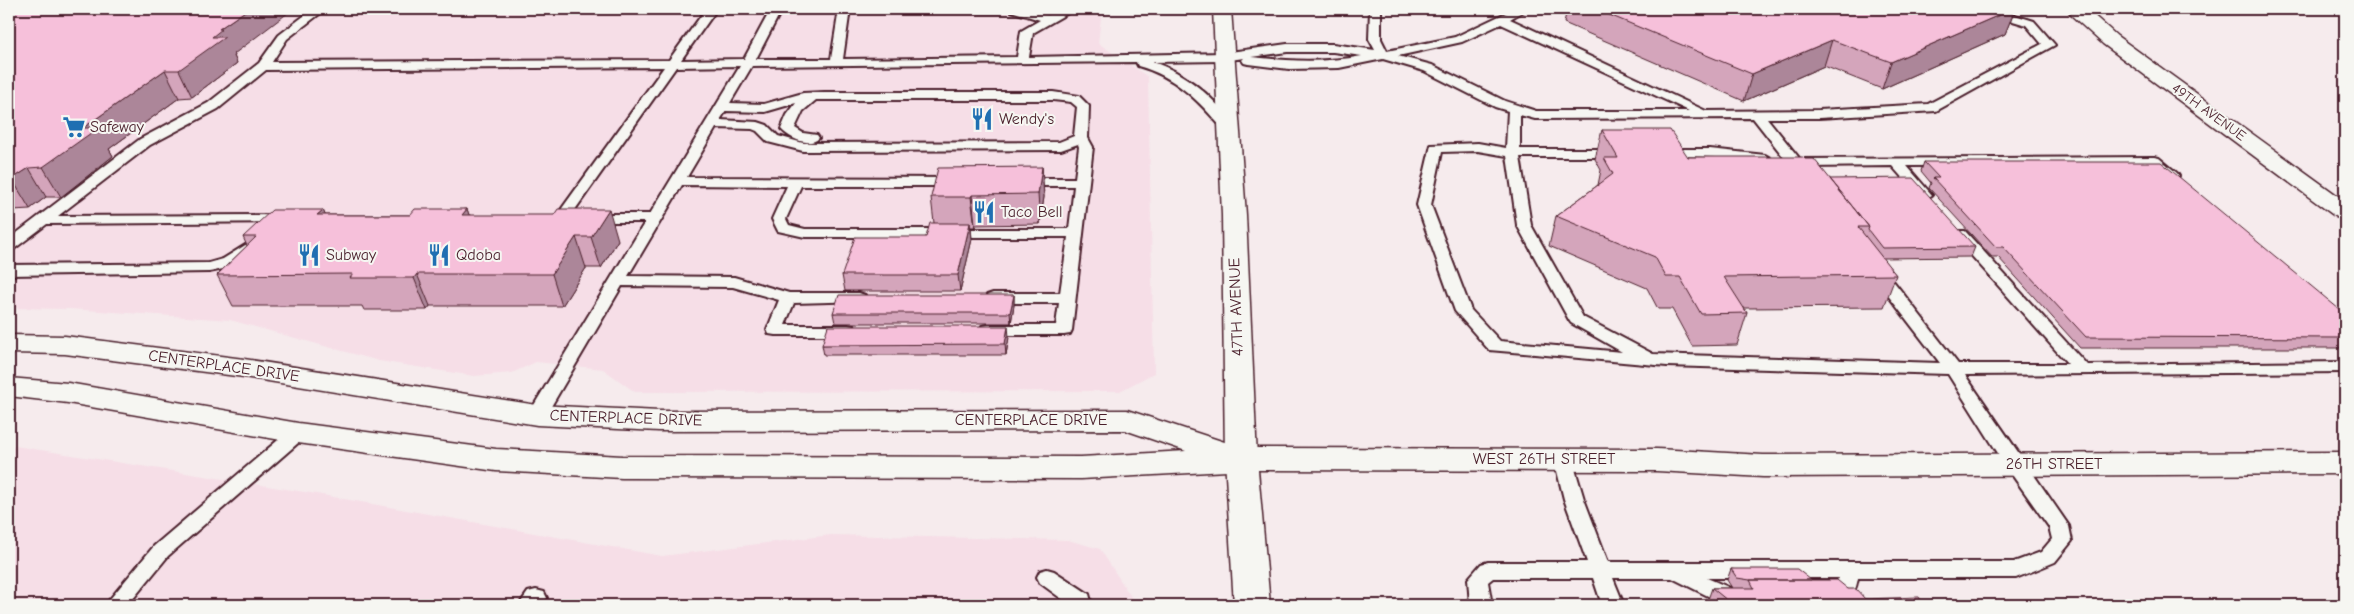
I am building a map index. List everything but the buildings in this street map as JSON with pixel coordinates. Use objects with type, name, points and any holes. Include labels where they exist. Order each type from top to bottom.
[{"type":"street","name":"47TH AVENUE","points":[[1222,9],[1223,57],[1234,214],[1241,459],[1252,605]]},
{"type":"street","name":"49TH AVENUE","points":[[2081,9],[2078,11],[2110,40],[2345,212]]},
{"type":"street","name":"CENTERPLACE DRIVE","points":[[9,344],[65,345],[244,368],[537,414],[659,421],[1128,420],[1241,459]]},
{"type":"street","name":"CENTERPLACE DRIVE","points":[[9,387],[68,393],[298,433],[496,460],[622,467],[1081,468],[1241,459],[1324,460]]},
{"type":"street","name":"WEST 26TH STREET","points":[[1324,460],[1657,460],[1763,466]]},
{"type":"street","name":"26TH STREET","points":[[1763,466],[2345,463]]},
{"type":"lane","points":[[9,246],[145,142],[213,106],[263,66],[283,37],[320,9]]},
{"type":"lane","points":[[655,218],[557,218],[711,9]]},
{"type":"lane","points":[[537,414],[748,63],[776,9]]},
{"type":"lane","points":[[836,62],[844,9]]},
{"type":"lane","points":[[942,9],[999,9]]},
{"type":"lane","points":[[1015,9],[1049,19]]},
{"type":"lane","points":[[1023,61],[1027,31],[1069,9]]},
{"type":"lane","points":[[1375,9],[1375,39],[1384,55],[1428,68],[1500,104],[1534,115],[1819,114],[1930,108],[2049,45],[2015,9]]},
{"type":"lane","points":[[263,66],[1023,61],[1223,57],[1289,65],[1339,64],[1458,40],[1522,9]]},
{"type":"lane","points":[[1984,9],[2030,23]]},
{"type":"lane","points":[[1500,19],[1707,114]]},
{"type":"lane","points":[[1128,59],[1155,66],[1176,76],[1196,89],[1228,126]]},
{"type":"lane","points":[[721,107],[765,108],[803,98],[824,96],[1053,96],[1075,99],[1083,106],[1081,138],[1086,147],[1064,330],[974,330]]},
{"type":"lane","points":[[824,96],[804,102],[793,114],[788,129],[800,137],[1044,137],[1061,146]]},
{"type":"lane","points":[[1514,109],[1513,153],[1524,225],[1577,320],[1650,360]]},
{"type":"lane","points":[[1757,114],[1814,187]]},
{"type":"lane","points":[[712,124],[753,125],[762,128],[773,139],[803,147],[1061,146],[1081,138]]},
{"type":"lane","points":[[1631,153],[1513,153],[1478,147],[1436,148],[1424,205],[1463,311],[1494,346],[1650,360],[1953,369],[2082,370],[2345,367]]},
{"type":"lane","points":[[1651,153],[1710,153],[1796,163],[2154,161],[2184,186]]},
{"type":"lane","points":[[1896,162],[1936,207]]},
{"type":"lane","points":[[677,181],[974,182]]},
{"type":"lane","points":[[796,182],[778,219],[783,228],[805,234],[1076,233]]},
{"type":"lane","points":[[1003,182],[1082,182]]},
{"type":"lane","points":[[9,270],[194,269],[224,266],[238,258],[280,219]]},
{"type":"lane","points":[[44,220],[299,219]]},
{"type":"lane","points":[[1949,222],[2082,370]]},
{"type":"lane","points":[[1482,605],[1478,592],[1478,579],[1488,570],[2016,570],[2048,557],[2062,541],[2059,526],[2015,464],[1953,369],[1868,258]]},
{"type":"lane","points":[[617,281],[734,282],[788,298],[875,298]]},
{"type":"lane","points":[[788,298],[775,330],[865,330]]},
{"type":"lane","points":[[981,298],[1068,298]]},
{"type":"lane","points":[[116,605],[161,551],[298,433]]},
{"type":"lane","points":[[1563,459],[1574,499],[1614,605]]},
{"type":"lane","points":[[1675,569],[1728,598],[1752,602]]},
{"type":"lane","points":[[1809,602],[1829,602],[1841,596],[1848,585],[1849,569]]},
{"type":"lane","points":[[1047,577],[1081,600],[1081,605]]},
{"type":"shaded area","points":[[9,9],[1102,9],[1098,43],[1148,77],[1154,373],[1120,391],[635,392],[603,369],[536,362],[512,373],[474,376],[379,361],[230,320],[70,309],[9,308]]},
{"type":"shaded area","points":[[9,445],[311,493],[662,556],[831,535],[1068,540],[1100,549],[1133,600],[1133,605],[9,605]]},
{"type":"place","name":"Wendy's","points":[[982,119]]},
{"type":"place","name":"Safeway","points":[[74,127]]},
{"type":"place","name":"Taco Bell","points":[[984,212]]},
{"type":"place","name":"Subway","points":[[309,255]]},
{"type":"place","name":"Qdoba","points":[[439,255]]}]
